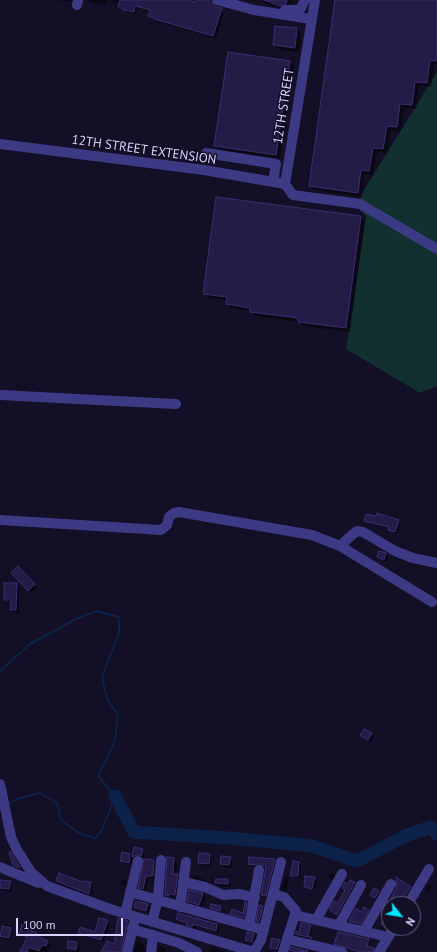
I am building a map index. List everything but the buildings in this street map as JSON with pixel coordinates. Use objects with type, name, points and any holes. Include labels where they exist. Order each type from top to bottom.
[{"type":"street","points":[[217,0],[254,10],[311,19]]},
{"type":"street","points":[[247,7],[254,5],[297,10],[301,8],[305,0]]},
{"type":"street","name":"12TH STREET","points":[[285,184],[315,0]]},
{"type":"street","name":"12TH STREET EXTENSION","points":[[0,144],[204,170],[285,184]]},
{"type":"street","points":[[206,153],[276,164],[273,182]]},
{"type":"street","points":[[285,184],[293,195],[360,204],[437,249]]},
{"type":"street","points":[[0,395],[176,404]]},
{"type":"street","points":[[0,520],[161,530],[165,528],[169,517],[174,513],[179,512],[312,535],[340,546],[432,602]]},
{"type":"street","points":[[340,546],[357,531],[363,532],[395,551],[413,558],[437,563]]},
{"type":"street","points":[[0,784],[11,837],[17,850],[30,872],[48,886]]},
{"type":"street","points":[[152,922],[157,900],[161,860]]},
{"type":"street","points":[[127,952],[132,929],[130,915],[130,892],[138,861]]},
{"type":"street","points":[[180,907],[186,862]]},
{"type":"street","points":[[0,867],[130,915],[254,952],[261,940],[281,862]]},
{"type":"street","points":[[413,896],[429,869]]},
{"type":"street","points":[[249,926],[260,870]]},
{"type":"street","points":[[316,920],[342,874]]},
{"type":"street","points":[[183,882],[205,887],[223,895],[240,894],[254,898]]},
{"type":"street","points":[[364,931],[391,884]]},
{"type":"street","points":[[339,925],[361,886]]},
{"type":"street","points":[[130,892],[264,930]]},
{"type":"street","points":[[273,894],[284,897],[296,911],[283,952]]},
{"type":"street","points":[[295,915],[388,937],[379,952]]},
{"type":"street","points":[[132,929],[153,935],[176,947],[189,946],[197,952]]},
{"type":"street","points":[[151,952],[153,935]]},
{"type":"street","points":[[287,939],[342,952]]},
{"type":"green space","points":[[437,72],[437,386],[420,393],[346,349],[366,216],[359,209],[361,195]]},
{"type":"waterway","points":[[0,671],[30,644],[76,619],[96,611],[119,617],[119,633],[102,677],[107,699],[118,715],[115,741],[98,776],[115,796],[102,830],[95,838],[79,833],[61,820],[57,803],[40,793],[17,799],[10,803]]},
{"type":"waterway","points":[[115,796],[134,832],[229,838],[312,846],[357,861],[405,836],[431,827],[437,834]]}]
